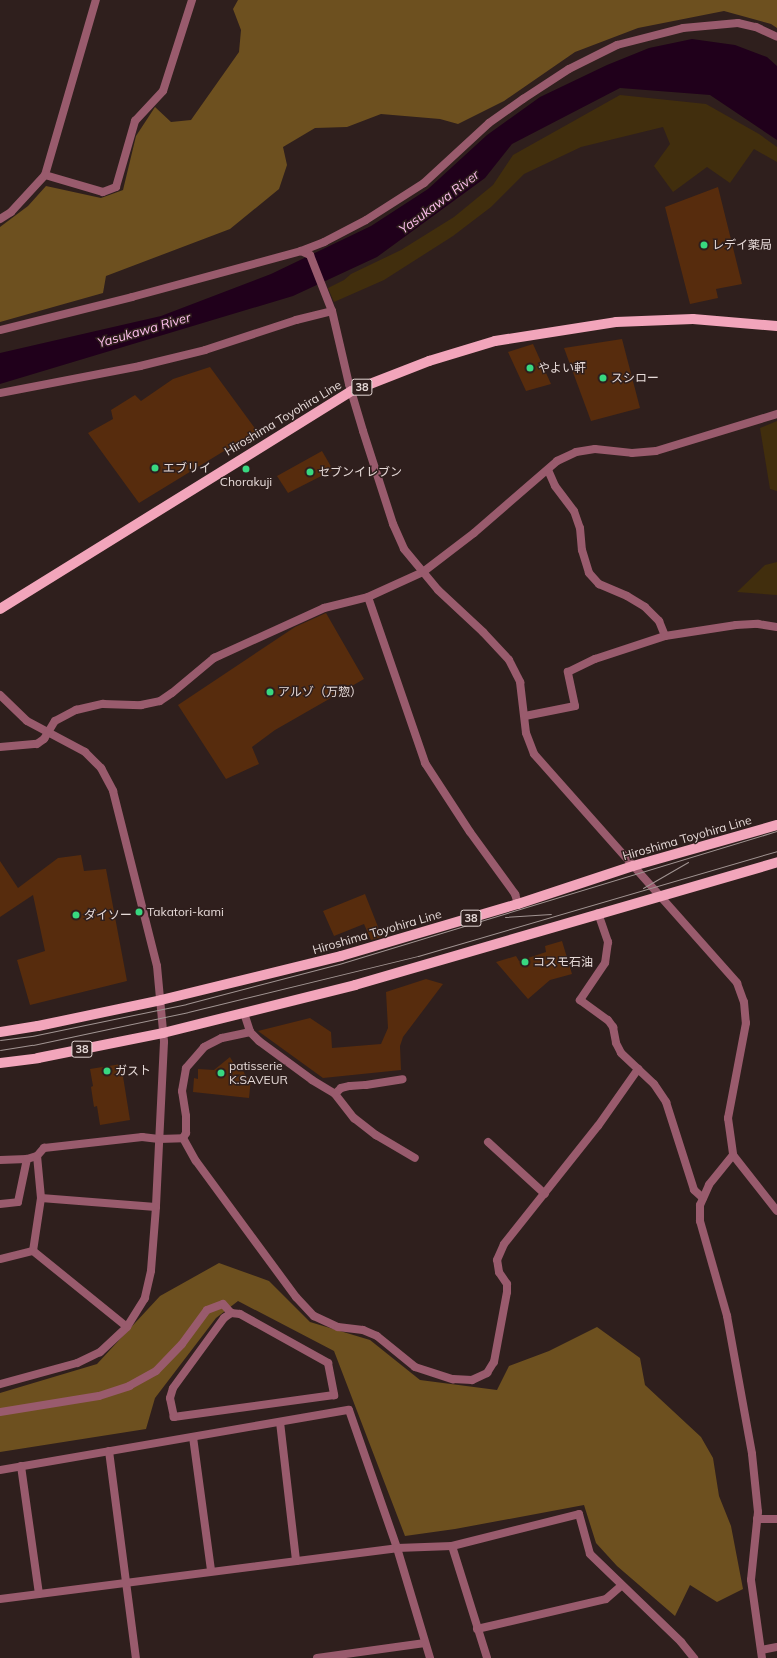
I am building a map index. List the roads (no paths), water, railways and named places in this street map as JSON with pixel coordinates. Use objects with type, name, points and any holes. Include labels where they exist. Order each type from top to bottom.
[{"type":"main road","name":"Hiroshima Toyohira Line","points":[[0,609],[352,392],[429,361],[495,341],[616,322],[693,319],[777,326]]},
{"type":"main road","name":"Hiroshima Toyohira Line","points":[[0,1032],[38,1026],[161,1000],[341,956],[518,904],[633,866],[777,825]]},
{"type":"main road","name":"38","points":[[0,1063],[38,1058],[163,1033],[355,985],[659,895],[777,862]]},
{"type":"street","points":[[0,219],[11,212],[45,175],[96,0]]},
{"type":"street","points":[[45,175],[103,192],[116,187],[135,121],[163,92],[192,0]]},
{"type":"street","points":[[0,330],[132,297],[301,251],[324,242],[366,220],[424,183],[489,123],[569,69],[617,45],[683,28],[738,23],[756,27],[777,37]]},
{"type":"street","points":[[301,251],[310,256],[331,308],[352,392],[393,524],[404,549],[438,590],[483,632],[509,660],[520,682],[526,733],[534,754],[737,983],[744,1002],[746,1023],[728,1118],[733,1155],[767,1201],[777,1211]]},
{"type":"street","points":[[0,393],[169,359],[205,350],[331,308]]},
{"type":"street","points":[[0,747],[37,744],[44,739],[55,721],[76,710],[103,704],[141,705],[160,701],[172,693],[214,658],[324,608],[368,597],[423,572],[474,533],[557,461],[576,452],[595,449],[632,453],[656,451],[777,414]]},
{"type":"street","points":[[548,470],[555,486],[574,511],[580,528],[582,550],[589,573],[600,584],[627,596],[646,607],[659,621],[665,636]]},
{"type":"street","points":[[368,597],[425,762],[470,832],[515,894],[518,904]]},
{"type":"street","points":[[525,716],[575,706],[568,672],[595,659],[665,636],[736,625],[758,624],[777,627]]},
{"type":"street","points":[[0,695],[27,721],[85,752],[101,768],[113,791],[157,966],[163,1033],[156,1207],[151,1271],[145,1298],[127,1327],[100,1352],[77,1363],[0,1384]]},
{"type":"street","points":[[598,913],[608,942],[605,963],[580,1000],[608,1020],[613,1027],[616,1043],[620,1053],[654,1084],[666,1102],[694,1190],[703,1198]]},
{"type":"street","points":[[244,1013],[250,1032],[259,1041],[312,1080],[335,1094],[354,1118],[376,1135],[415,1158]]},
{"type":"street","points":[[183,1138],[186,1133],[186,1116],[182,1091],[186,1068],[204,1048],[222,1038],[250,1032]]},
{"type":"street","points":[[183,1138],[196,1161],[296,1297],[314,1316],[338,1327],[363,1330],[377,1336],[415,1367],[453,1379],[472,1380],[487,1373],[494,1362],[507,1292],[507,1284],[499,1272],[497,1260],[504,1244],[598,1126],[638,1069]]},
{"type":"street","points":[[335,1094],[341,1088],[350,1086],[403,1079]]},
{"type":"street","points":[[0,1160],[27,1159],[37,1156],[44,1148],[142,1136],[159,1139],[183,1138]]},
{"type":"street","points":[[488,1142],[545,1194]]},
{"type":"street","points":[[733,1155],[709,1186],[700,1205],[700,1221],[727,1316],[752,1454],[757,1518],[751,1580],[761,1654],[777,1647]]},
{"type":"street","points":[[33,1251],[41,1198],[37,1156]]},
{"type":"street","points":[[0,1204],[18,1202],[27,1159]]},
{"type":"street","points":[[41,1198],[156,1207]]},
{"type":"street","points":[[33,1251],[127,1327]]},
{"type":"street","points":[[0,1259],[33,1251]]},
{"type":"street","points":[[0,1412],[99,1396],[128,1386],[156,1371],[182,1344],[207,1310],[223,1304],[231,1313],[240,1314],[328,1363],[334,1395],[174,1417],[170,1398],[173,1388],[224,1318],[231,1313]]},
{"type":"street","points":[[0,1470],[349,1410],[397,1548],[430,1658]]},
{"type":"street","points":[[280,1422],[296,1561]]},
{"type":"street","points":[[193,1436],[211,1571]]},
{"type":"street","points":[[108,1451],[136,1658]]},
{"type":"street","points":[[21,1466],[39,1594]]},
{"type":"street","points":[[0,1599],[397,1548],[452,1546],[579,1514],[590,1554],[680,1642],[694,1658]]},
{"type":"street","points":[[757,1518],[777,1519]]},
{"type":"street","points":[[452,1546],[487,1658]]},
{"type":"street","points":[[478,1629],[606,1598],[622,1585]]},
{"type":"street","points":[[317,1658],[425,1643]]},
{"type":"water","name":"Yasukawa River","points":[[692,39],[735,45],[767,57],[777,66],[777,140],[710,95],[620,88],[512,144],[485,178],[377,257],[293,296],[0,384],[0,353],[161,316],[271,274],[371,226],[428,189],[487,135],[540,97],[607,65],[649,48]]},
{"type":"tram line","points":[[0,1040],[32,1036],[186,1004],[339,964],[777,831]]},
{"type":"tram line","points":[[0,1050],[33,1045],[188,1012],[418,956],[777,851]]},
{"type":"tram line","points":[[643,888],[688,862]]},
{"type":"tram line","points":[[505,917],[551,914]]},
{"type":"place","name":"レデイ薬局","points":[[704,245]]},
{"type":"place","name":"やよい軒","points":[[530,368]]},
{"type":"place","name":"スシロー","points":[[603,378]]},
{"type":"place","name":"エブリイ","points":[[155,468]]},
{"type":"place","name":"Chorakuji","points":[[246,469]]},
{"type":"place","name":"セブンイレブン","points":[[310,472]]},
{"type":"place","name":"アルゾ（万惣）","points":[[270,692]]},
{"type":"place","name":"Takatori-kami","points":[[139,912]]},
{"type":"place","name":"ダイソー","points":[[76,915]]},
{"type":"place","name":"コスモ石油","points":[[525,962]]},
{"type":"place","name":"ガスト","points":[[107,1071]]},
{"type":"place","name":"patisserie K.SAVEUR","points":[[221,1073]]}]
